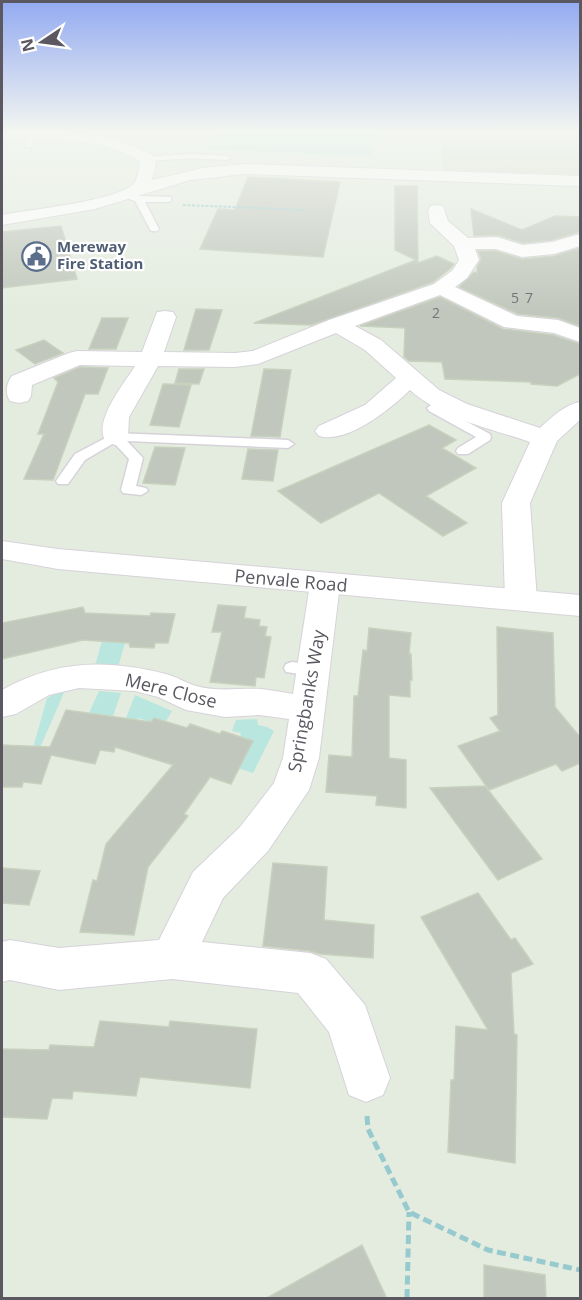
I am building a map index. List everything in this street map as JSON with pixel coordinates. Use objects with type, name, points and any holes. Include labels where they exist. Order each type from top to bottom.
[{"type":"street","points":[[2,220],[87,206],[142,192]]},
{"type":"street","points":[[2,208],[60,210]]},
{"type":"street","points":[[19,396],[20,381],[77,358],[235,360],[258,357],[337,325],[441,288],[460,274],[469,260],[464,244],[439,223],[437,210]]},
{"type":"street","points":[[464,244],[497,243],[522,251],[554,248],[580,240]]},
{"type":"street","points":[[441,288],[512,322],[558,327],[580,335]]},
{"type":"street","points":[[115,437],[116,417],[151,358],[165,317]]},
{"type":"street","points":[[337,325],[373,345],[430,395],[458,409],[545,438]]},
{"type":"street","points":[[328,431],[374,410],[411,377]]},
{"type":"street","points":[[521,600],[516,503],[545,438],[563,420],[580,409]]},
{"type":"street","name":"Penvale Road","points":[[2,550],[57,559],[580,606]]},
{"type":"street","name":"Springbanks Way","points":[[172,959],[208,885],[254,839],[290,790],[301,758],[308,709],[303,669],[325,584]]},
{"type":"street","name":"Mere Close","points":[[3,705],[39,685],[135,679],[168,687],[221,712],[259,702],[308,709]]},
{"type":"street","points":[[2,962],[10,960],[59,969],[172,959],[310,974],[349,1021],[366,1077]]},
{"type":"lane","points":[[135,195],[168,199]]},
{"type":"lane","points":[[135,195],[154,229]]},
{"type":"lane","points":[[442,401],[433,408],[485,436],[463,451]]},
{"type":"lane","points":[[115,437],[136,458],[128,490],[141,491]]},
{"type":"lane","points":[[63,481],[80,457],[115,437],[288,444]]},
{"type":"path","points":[[178,205],[305,210]]},
{"type":"path","points":[[366,1077],[368,1129],[409,1212],[406,1299]]},
{"type":"path","points":[[409,1212],[488,1250],[580,1270]]},
{"type":"shaded area","points":[[102,641],[125,643],[118,667],[95,666]]},
{"type":"shaded area","points":[[66,688],[39,750],[33,748],[47,698]]},
{"type":"shaded area","points":[[99,691],[121,693],[113,716],[89,713]]},
{"type":"shaded area","points":[[135,695],[172,711],[166,721],[154,718],[151,722],[138,718],[132,727],[123,726]]},
{"type":"shaded area","points":[[257,719],[258,725],[274,731],[253,773],[238,768],[253,741],[240,737],[241,733],[232,731],[236,720]]},
{"type":"building","points":[[242,192],[338,192],[323,257],[200,249],[218,209],[235,210]]},
{"type":"building","points":[[395,192],[417,192],[418,263],[437,256],[454,264],[451,268],[433,282],[311,325],[254,323],[416,260],[395,250]]},
{"type":"building","points":[[471,209],[522,230],[555,216],[580,217],[580,232],[552,240],[523,243],[498,235],[474,236]]},
{"type":"building","name":"Mereway Fire Station","points":[[61,226],[77,279],[2,288],[2,232]]},
{"type":"building","points":[[580,248],[580,326],[558,318],[518,314],[459,287],[474,272],[477,273],[481,259],[478,251],[496,251],[522,259],[554,256]]},
{"type":"building","points":[[440,297],[503,329],[553,335],[580,344],[580,374],[557,386],[531,384],[531,382],[445,379],[442,362],[409,361],[404,357],[405,328],[360,326]]},
{"type":"building","points":[[196,309],[222,310],[209,350],[184,350]]},
{"type":"building","points":[[102,318],[128,318],[116,349],[89,349]]},
{"type":"building","points":[[44,340],[63,353],[35,364],[16,350]]},
{"type":"building","points":[[80,367],[108,368],[98,394],[85,394],[53,480],[24,479],[44,434],[38,434],[58,382],[54,378]]},
{"type":"building","points":[[179,369],[204,369],[199,384],[175,383]]},
{"type":"building","points":[[264,369],[291,370],[280,437],[251,436]]},
{"type":"building","points":[[163,384],[191,385],[179,427],[150,425]]},
{"type":"building","points":[[429,425],[456,440],[442,448],[476,468],[426,496],[467,523],[443,536],[379,493],[321,523],[278,491]]},
{"type":"building","points":[[155,447],[185,448],[175,485],[143,483]]},
{"type":"building","points":[[248,449],[278,450],[273,481],[242,479]]},
{"type":"building","points":[[218,605],[246,607],[244,618],[260,620],[259,626],[267,627],[265,636],[271,637],[264,678],[256,677],[255,686],[210,682],[222,632],[212,632]]},
{"type":"building","points":[[83,607],[85,613],[150,616],[151,613],[175,614],[168,643],[155,643],[154,648],[130,647],[129,643],[83,640],[2,659],[2,623]]},
{"type":"building","points":[[497,627],[553,633],[555,707],[580,737],[580,763],[562,771],[556,764],[489,790],[458,746],[500,731],[490,718],[498,715]]},
{"type":"building","points":[[369,628],[411,633],[410,697],[389,695],[389,758],[406,760],[406,808],[376,805],[377,796],[326,792],[329,755],[352,757],[354,696],[358,696],[363,650],[367,651]]},
{"type":"building","points":[[66,710],[151,722],[154,718],[187,728],[190,724],[220,734],[222,731],[253,741],[231,784],[210,777],[184,814],[188,816],[148,867],[134,935],[80,932],[93,880],[97,881],[106,844],[173,765],[115,747],[114,752],[100,750],[95,764],[51,755],[41,784],[23,782],[22,787],[2,787],[2,745],[50,747]]},
{"type":"building","points":[[485,786],[542,859],[498,880],[430,788]]},
{"type":"building","points":[[273,863],[327,867],[324,920],[374,925],[373,958],[263,946]]},
{"type":"building","points":[[2,868],[40,871],[29,905],[2,903]]},
{"type":"building","points":[[478,893],[511,940],[515,938],[533,964],[511,973],[514,1034],[517,1035],[515,1163],[448,1152],[456,1026],[488,1030],[421,917]]},
{"type":"building","points":[[100,1021],[169,1027],[170,1021],[257,1029],[250,1088],[140,1077],[136,1096],[73,1091],[72,1099],[52,1098],[47,1119],[2,1117],[2,1049],[49,1050],[50,1045],[94,1047]]},
{"type":"building","points":[[362,1245],[387,1299],[265,1299]]},
{"type":"building","points":[[484,1265],[545,1275],[546,1299],[484,1299]]},
{"type":"place","name":"Mereway Fire Station","points":[[36,256]]}]
